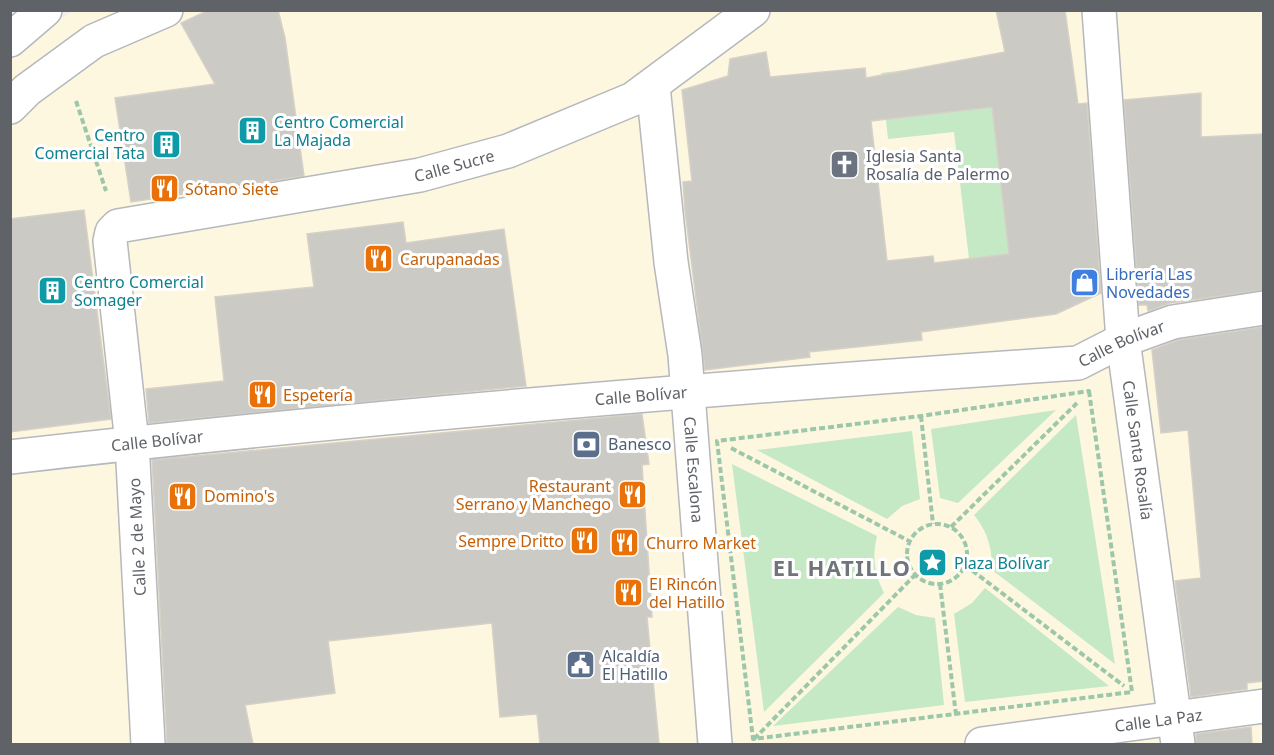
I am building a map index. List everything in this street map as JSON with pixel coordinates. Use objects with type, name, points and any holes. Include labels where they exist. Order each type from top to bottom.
[{"type":"street","points":[[10,40],[45,10]]},
{"type":"street","points":[[10,107],[27,90],[94,41],[166,10]]},
{"type":"street","name":"Calle Sucre","points":[[118,226],[431,172],[508,151],[633,99],[753,10]]},
{"type":"street","name":"Calle Santa Rosalía","points":[[1099,10],[1123,340],[1177,732]]},
{"type":"street","name":"Calle Escalona","points":[[653,86],[671,262],[685,355],[715,744]]},
{"type":"street","name":"Calle 2 de Mayo","points":[[118,226],[112,232],[110,241],[132,443],[148,744]]},
{"type":"street","name":"Calle Bolívar","points":[[10,457],[132,443],[686,391],[1078,363],[1123,340],[1173,322],[1263,308]]},
{"type":"street","name":"Calle La Paz","points":[[982,744],[1177,732],[1263,706]]},
{"type":"path","points":[[63,63],[118,226]]},
{"type":"path","points":[[717,441],[921,416],[1089,392]]},
{"type":"path","points":[[951,527],[1089,392]]},
{"type":"path","points":[[1089,392],[1132,692]]},
{"type":"path","points":[[921,416],[933,524]]},
{"type":"path","points":[[717,441],[910,542]]},
{"type":"path","points":[[717,441],[753,740]]},
{"type":"path","points":[[933,524],[951,527],[963,540],[967,556],[965,565],[956,578],[940,584],[922,580],[915,574],[908,559],[910,542],[923,528],[933,524]]},
{"type":"path","points":[[965,565],[1132,692]]},
{"type":"path","points":[[753,740],[915,574]]},
{"type":"path","points":[[940,584],[956,715]]},
{"type":"path","points":[[753,740],[1132,692]]},
{"type":"shaded area","points":[[76,10],[1263,11],[1263,744],[11,744],[10,57],[39,30]]},
{"type":"green space","points":[[913,69],[919,115],[992,107],[1009,254],[969,259],[954,132],[888,139],[881,73]]},
{"type":"green space","points":[[1056,410],[958,503],[940,498],[931,429]]},
{"type":"green space","points":[[1076,415],[1115,664],[992,570],[988,541],[974,515]]},
{"type":"green space","points":[[912,431],[920,499],[902,506],[887,519],[757,450]]},
{"type":"green space","points":[[732,464],[877,536],[875,565],[884,593],[764,712]]},
{"type":"green space","points":[[985,588],[1109,686],[965,702],[954,614],[972,603]]},
{"type":"green space","points":[[898,607],[916,615],[935,618],[944,705],[773,726]]},
{"type":"building","points":[[209,10],[278,10],[285,38],[304,176],[131,202],[115,98],[215,84],[181,23]]},
{"type":"building","points":[[996,10],[1065,10],[1078,104],[1087,103],[1101,293],[1056,314],[921,332],[922,340],[809,352],[810,357],[705,370],[685,211],[683,182],[692,181],[682,90],[728,76],[730,59],[766,52],[770,77],[865,68],[866,78],[1005,52]],"holes":[[[992,107],[1009,254],[934,263],[933,256],[887,261],[871,121]]]},
{"type":"building","points":[[1201,93],[1201,137],[1263,134],[1263,290],[1170,303],[1148,311],[1147,305],[1139,305],[1124,100]]},
{"type":"building","name":"Centro Comercial Somager","points":[[84,210],[111,419],[10,432],[10,219]]},
{"type":"building","points":[[403,222],[406,243],[504,229],[526,386],[149,423],[146,389],[224,381],[215,297],[314,287],[307,234]]},
{"type":"building","points":[[1263,327],[1263,681],[1247,683],[1247,689],[1191,697],[1175,581],[1201,578],[1188,430],[1161,433],[1152,350],[1178,340]]},
{"type":"building","points":[[642,414],[649,464],[642,465],[652,617],[647,617],[659,744],[540,744],[537,714],[500,717],[492,623],[328,641],[335,693],[245,705],[253,744],[167,744],[152,460]]},
{"type":"building","points":[[1251,727],[1252,744],[1196,744],[1196,734]]},
{"type":"place","name":"Centro Comercial La Majada","points":[[253,131]]},
{"type":"place","name":"Centro Comercial Tata","points":[[166,144]]},
{"type":"place","name":"Iglesia Santa Rosalía de Palermo","points":[[845,165]]},
{"type":"place","name":"Sótano Siete","points":[[164,189]]},
{"type":"place","name":"Carupanadas","points":[[379,259]]},
{"type":"place","name":"Librería Las Novedades","points":[[1085,283]]},
{"type":"place","name":"Centro Comercial Somager","points":[[53,291]]},
{"type":"place","name":"Espetería","points":[[262,395]]},
{"type":"place","name":"Banesco","points":[[587,444]]},
{"type":"place","name":"Restaurant Serrano y Manchego","points":[[632,495]]},
{"type":"place","name":"Domino's","points":[[183,496]]},
{"type":"place","name":"Sempre Dritto","points":[[585,541]]},
{"type":"place","name":"Churro Market","points":[[625,543]]},
{"type":"place","name":"Plaza Bolívar","points":[[933,563]]},
{"type":"place","name":"El Rincón del Hatillo","points":[[628,593]]},
{"type":"place","name":"Alcaldía El Hatillo","points":[[581,665]]},
{"type":"district","name":"EL HATILLO","points":[[842,568]]}]
